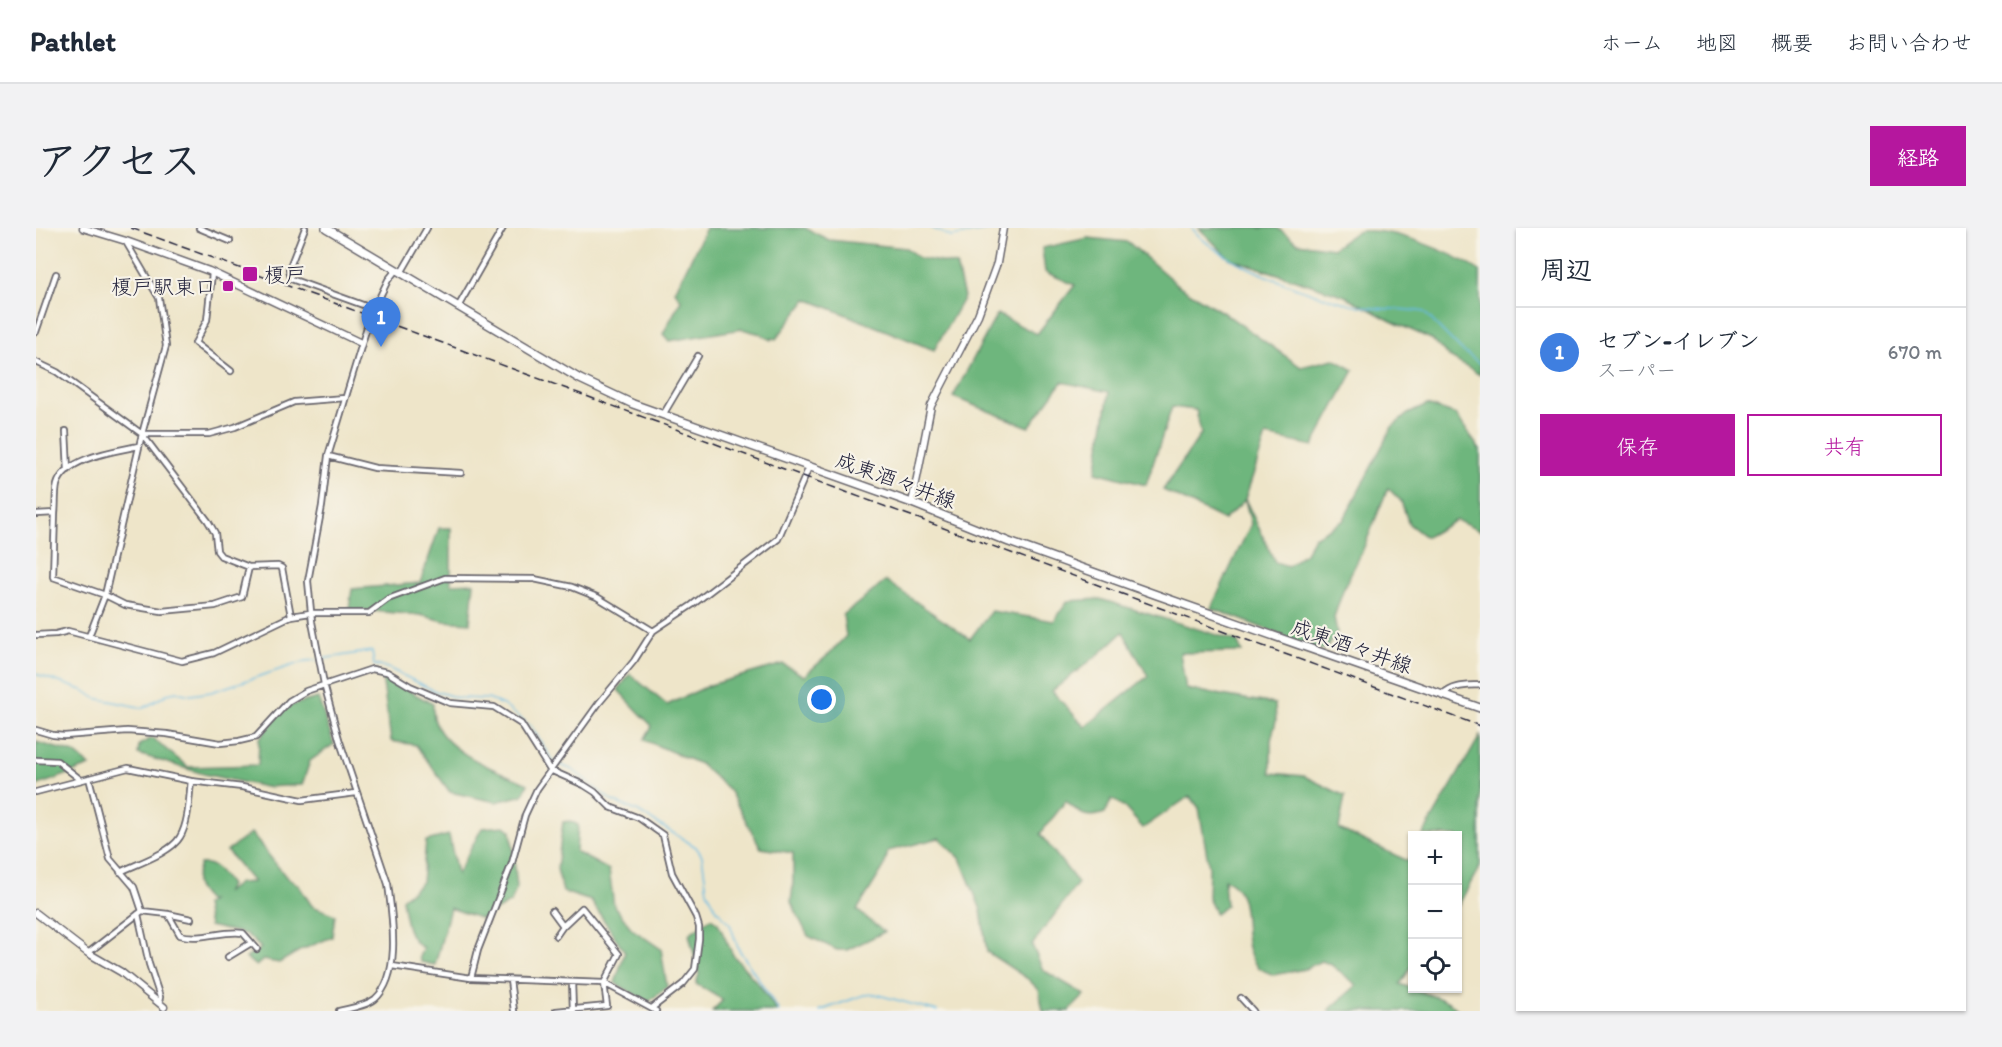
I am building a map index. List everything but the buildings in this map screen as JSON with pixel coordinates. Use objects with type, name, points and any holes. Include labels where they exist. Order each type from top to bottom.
[{"type":"main road","name":"成東酒々井線","points":[[326,228],[587,383],[633,404],[912,503],[1009,542],[1480,708]]},
{"type":"street","points":[[83,228],[126,241],[212,273],[361,343]]},
{"type":"street","points":[[199,228],[230,241]]},
{"type":"street","points":[[306,228],[289,269],[291,279],[374,309]]},
{"type":"street","points":[[339,1011],[367,1003],[376,998],[382,990],[392,966],[392,938],[388,884],[356,793],[324,684],[310,613],[308,581],[322,506],[328,456],[361,343],[388,280],[398,271],[427,228]]},
{"type":"street","points":[[458,307],[503,228]]},
{"type":"street","points":[[912,503],[931,406],[978,315],[997,263],[1003,228]]},
{"type":"street","points":[[88,636],[105,595],[142,434],[166,346],[159,298],[126,241]]},
{"type":"street","points":[[212,273],[207,320],[195,343],[231,371]]},
{"type":"street","points":[[36,332],[56,274]]},
{"type":"street","points":[[663,415],[698,356]]},
{"type":"street","points":[[36,362],[57,372],[142,434],[208,521],[215,533],[217,551],[221,556],[249,567],[278,566],[282,568],[291,616]]},
{"type":"street","points":[[142,434],[209,434],[235,427],[294,402],[345,398]]},
{"type":"street","points":[[66,431],[68,470]]},
{"type":"street","points":[[140,446],[90,457],[75,463],[57,483],[53,577],[105,595],[125,605],[162,611],[215,606],[242,597],[249,567]]},
{"type":"street","points":[[328,456],[375,468],[461,473]]},
{"type":"street","points":[[471,978],[478,950],[512,863],[525,815],[537,789],[599,703],[634,661],[653,631],[692,605],[778,539],[809,467]]},
{"type":"street","points":[[36,514],[55,513]]},
{"type":"street","points":[[36,635],[68,631],[182,661],[214,652],[291,616],[310,613],[369,613],[388,599],[445,578],[534,579],[572,587],[597,597],[653,631]]},
{"type":"street","points":[[36,730],[64,736],[127,731],[167,734],[220,743],[239,741],[256,737],[289,701],[324,684],[372,669],[387,672],[410,686],[450,703],[494,707],[521,724],[550,770],[584,785],[610,807],[639,818],[663,835],[672,873],[699,927],[695,969],[683,984],[654,1009],[604,983],[471,978],[392,966]]},
{"type":"street","points":[[1443,695],[1455,687],[1480,686]]},
{"type":"street","points":[[36,760],[57,761],[81,780]]},
{"type":"street","points":[[36,792],[128,768],[191,781],[242,787],[302,800],[356,793]]},
{"type":"street","points":[[89,778],[107,851],[120,872],[134,887],[149,964],[164,1007]]},
{"type":"street","points":[[120,872],[174,845],[181,836],[185,823],[191,781]]},
{"type":"street","points":[[556,936],[582,908],[619,954],[604,983],[607,1006],[556,1011]]},
{"type":"street","points":[[552,911],[563,926]]},
{"type":"street","points":[[36,913],[88,953],[121,972],[164,1007]]},
{"type":"street","points":[[88,953],[140,913],[168,914],[191,919]]},
{"type":"street","points":[[168,914],[180,935],[194,938],[234,932],[243,933],[257,949]]},
{"type":"street","points":[[228,957],[251,943]]},
{"type":"street","points":[[510,980],[514,1011]]},
{"type":"street","points":[[572,982],[573,1010]]},
{"type":"street","points":[[1241,998],[1252,1011]]},
{"type":"green space","points":[[706,228],[805,228],[829,240],[906,248],[919,258],[956,265],[964,297],[934,350],[807,299],[776,339],[771,340],[761,334],[742,329],[669,341],[663,334],[681,300],[675,291]]},
{"type":"green space","points":[[1199,228],[1277,228],[1298,243],[1333,248],[1358,232],[1374,231],[1390,233],[1423,243],[1455,257],[1480,271],[1480,375],[1451,358],[1431,339],[1345,296],[1229,258]]},
{"type":"green space","points":[[1088,238],[1128,242],[1179,286],[1227,315],[1301,367],[1334,359],[1354,370],[1313,446],[1266,436],[1245,499],[1275,562],[1288,566],[1305,553],[1314,537],[1343,521],[1392,427],[1408,414],[1427,405],[1456,415],[1480,450],[1480,531],[1456,520],[1426,537],[1409,524],[1401,501],[1388,488],[1362,552],[1345,585],[1334,617],[1337,632],[1326,649],[1312,650],[1276,633],[1211,608],[1251,524],[1245,500],[1224,520],[1163,490],[1201,434],[1196,410],[1172,407],[1146,485],[1096,472],[1109,392],[1062,382],[1029,427],[953,397],[997,314],[1037,334],[1075,285],[1045,272],[1042,248]]},
{"type":"green space","points":[[439,528],[451,528],[451,584],[474,583],[470,623],[444,621],[420,615],[349,609],[352,589],[420,583]]},
{"type":"green space","points":[[886,581],[970,639],[991,611],[1054,621],[1068,601],[1100,599],[1237,641],[1242,652],[1180,653],[1186,689],[1275,704],[1276,721],[1271,740],[1271,773],[1304,776],[1345,796],[1339,829],[1408,861],[1408,972],[1400,984],[1408,987],[1408,993],[1424,993],[1449,1002],[1459,1011],[1328,1011],[1357,985],[1330,964],[1321,961],[1305,969],[1274,975],[1257,966],[1247,945],[1244,906],[1234,886],[1224,879],[1226,906],[1216,914],[1208,898],[1209,868],[1199,808],[1190,796],[1143,828],[1124,807],[1112,799],[1105,813],[1092,816],[1079,812],[1066,801],[1040,834],[1078,883],[1032,945],[1043,970],[1085,995],[1069,1011],[1043,1011],[1039,990],[1028,979],[987,952],[981,910],[960,858],[939,838],[888,851],[884,867],[857,910],[884,932],[847,950],[837,950],[808,936],[791,902],[793,853],[761,848],[729,790],[700,764],[644,740],[652,726],[618,690],[630,674],[667,705],[710,685],[783,664],[804,676],[846,636],[843,615]],"holes":[[[1123,632],[1148,676],[1085,727],[1052,691]]]},
{"type":"green space","points":[[382,676],[433,704],[434,718],[439,730],[460,750],[473,759],[528,784],[523,795],[496,802],[450,792],[416,745],[391,741]]},
{"type":"green space","points":[[318,698],[334,744],[310,761],[302,785],[265,787],[204,774],[138,754],[139,745],[152,738],[188,767],[258,765],[259,739],[285,707]]},
{"type":"green space","points":[[1480,736],[1480,866],[1462,899],[1462,831],[1425,831]]},
{"type":"green space","points":[[36,742],[74,753],[90,766],[36,786]]},
{"type":"green space","points":[[570,821],[578,825],[576,852],[609,870],[614,906],[632,929],[661,949],[667,987],[648,1002],[615,983],[625,952],[591,901],[563,892],[557,869],[563,822]]},
{"type":"green space","points":[[505,826],[511,831],[517,887],[511,902],[482,919],[450,908],[435,965],[421,962],[419,957],[423,948],[417,944],[410,933],[405,920],[402,899],[422,882],[426,841],[449,835],[457,874],[482,828]]},
{"type":"green space","points":[[251,833],[287,878],[299,886],[312,906],[335,915],[332,937],[301,950],[279,963],[263,960],[256,966],[246,958],[261,948],[246,934],[209,926],[205,905],[211,901],[208,901],[200,892],[196,884],[200,864],[214,867],[224,876],[230,885],[225,893],[239,883],[253,882],[227,851]]},
{"type":"green space","points":[[711,918],[718,923],[733,955],[760,986],[777,1011],[712,1011],[723,1000],[696,984],[699,974],[689,934]]},
{"type":"waterway","points":[[932,228],[951,237],[1001,228]]},
{"type":"waterway","points":[[1192,228],[1205,241],[1246,267],[1297,288],[1365,307],[1424,312],[1460,349],[1480,364]]},
{"type":"waterway","points":[[321,659],[372,651],[374,665],[388,668],[435,691],[458,698],[488,699],[503,705],[531,726],[554,761]]},
{"type":"waterway","points":[[36,674],[85,691],[95,698],[144,708],[167,694],[176,692],[191,695],[211,692],[306,661],[316,660]]},
{"type":"waterway","points":[[558,764],[573,770],[612,801],[637,811],[696,847],[702,856],[707,891],[717,910],[730,924],[738,948],[779,1011]]},
{"type":"waterway","points":[[819,1011],[864,995],[875,994],[937,1011]]},
{"type":"railway","points":[[131,228],[1480,726]]},
{"type":"place","name":"榎戸","points":[[250,274]]},
{"type":"place","name":"榎戸駅東口","points":[[228,286]]},
{"type":"place","name":"セブン-イレブン","points":[[381,347]]}]
